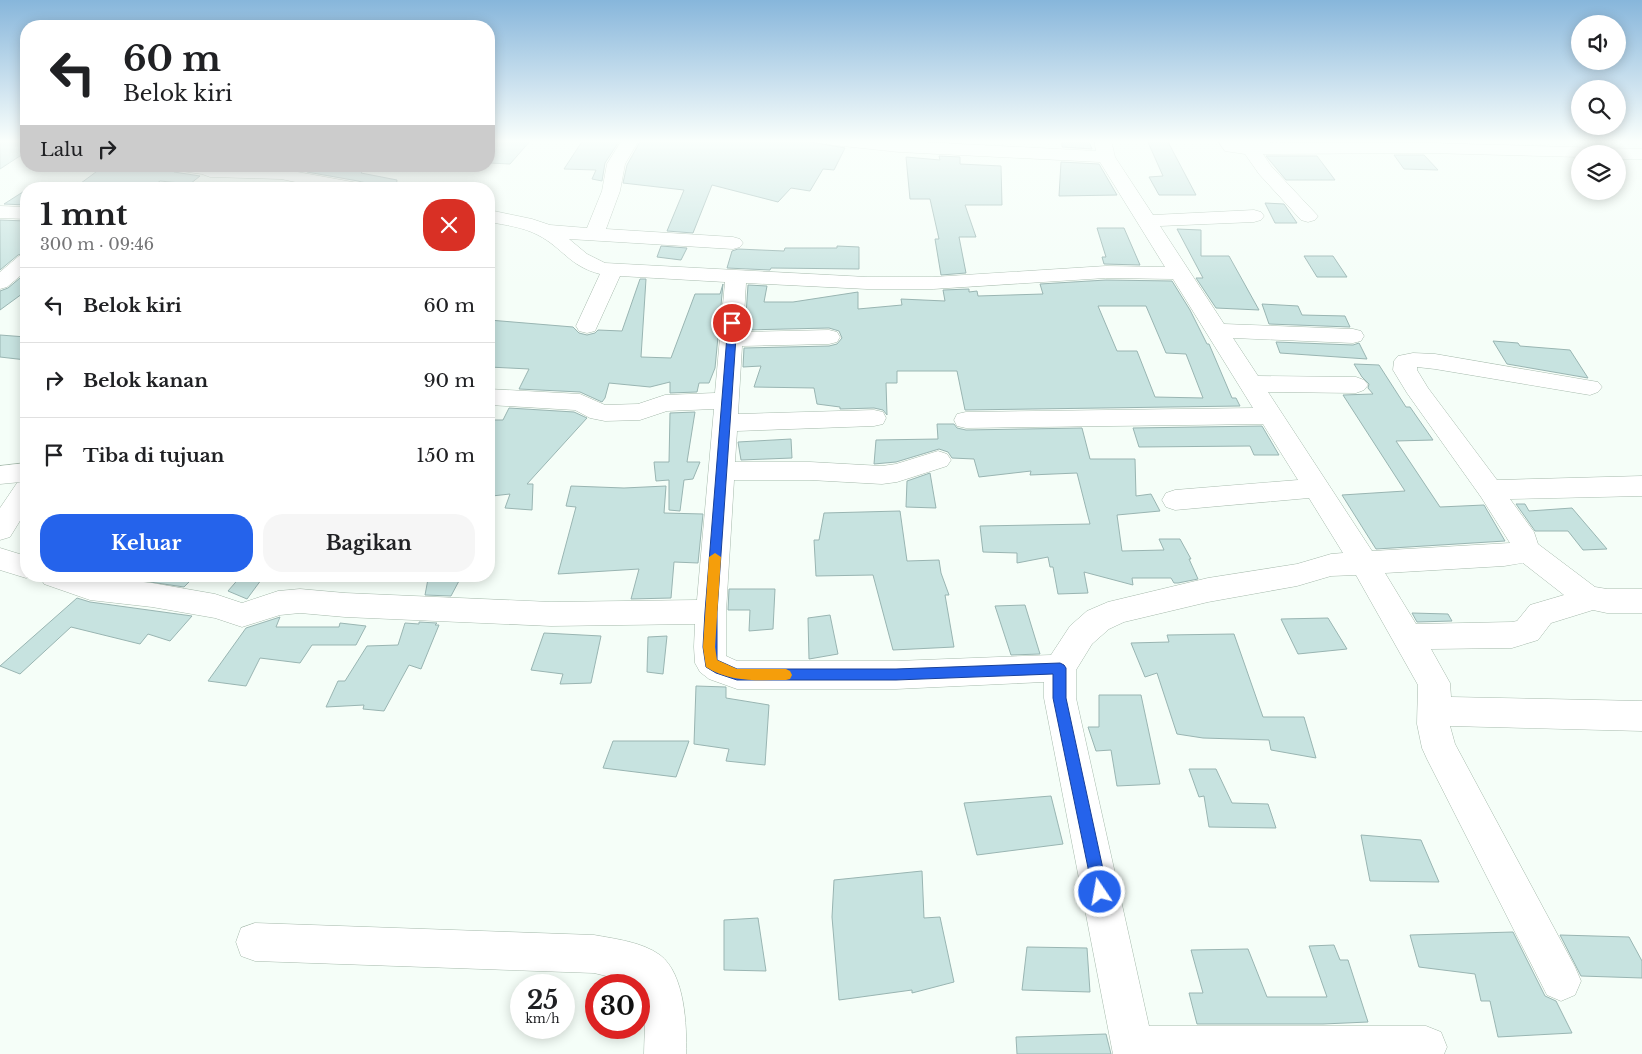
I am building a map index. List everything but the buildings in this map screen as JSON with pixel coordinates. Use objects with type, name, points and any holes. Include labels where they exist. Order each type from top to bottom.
[{"type":"street","points":[[594,235],[610,189]]},
{"type":"street","points":[[1128,189],[1178,273],[1227,331],[1259,384],[1271,416],[1409,637],[1434,683],[1437,697],[1433,724],[1439,748],[1561,981]]},
{"type":"street","points":[[1283,189],[1308,216]]},
{"type":"street","points":[[0,212],[20,213]]},
{"type":"street","points":[[1147,222],[1254,216]]},
{"type":"street","points":[[495,217],[521,222],[546,231],[594,235],[664,237],[737,236],[728,275],[731,339],[711,612],[710,663],[737,675],[896,675],[1060,668]]},
{"type":"street","points":[[546,231],[590,267],[612,270],[867,283],[933,283],[1106,272],[1178,273]]},
{"type":"street","points":[[0,283],[20,265]]},
{"type":"street","points":[[587,326],[612,270]]},
{"type":"street","points":[[1227,331],[1250,334],[1353,336]]},
{"type":"street","points":[[731,339],[829,337]]},
{"type":"street","points":[[1590,387],[1534,376],[1453,364],[1406,361],[1405,370],[1419,393],[1524,540],[1525,549],[1566,583],[1591,599]]},
{"type":"street","points":[[1259,384],[1356,385]]},
{"type":"street","points":[[495,398],[580,402],[599,412],[613,413],[643,412],[665,403],[725,412],[874,418]]},
{"type":"street","points":[[966,420],[1271,416]]},
{"type":"street","points":[[721,471],[810,471],[882,475],[938,460]]},
{"type":"street","points":[[0,530],[15,478]]},
{"type":"street","points":[[1490,490],[1642,486]]},
{"type":"street","points":[[1175,500],[1317,488]]},
{"type":"street","points":[[1426,1047],[1156,1048],[1060,698],[1060,668],[1081,635],[1098,620],[1118,611],[1208,590],[1297,576],[1331,565],[1511,554],[1519,553],[1525,549]]},
{"type":"street","points":[[0,559],[20,565]]},
{"type":"street","points":[[72,582],[90,588],[152,595],[206,605],[242,615],[278,603],[300,600],[345,605],[550,614],[711,612]]},
{"type":"street","points":[[1409,637],[1512,635],[1527,631],[1541,614],[1591,599],[1642,601]]},
{"type":"street","points":[[1434,711],[1642,716]]},
{"type":"street","points":[[255,942],[594,954],[632,962],[648,970],[660,989],[666,1021],[664,1054]]},
{"type":"slow traffic","points":[[715,557],[709,647],[710,663],[737,675],[786,675]]},
{"type":"route","points":[[732,323],[711,612],[710,663],[737,675],[896,675],[1060,668],[1060,698],[1100,892]]}]
